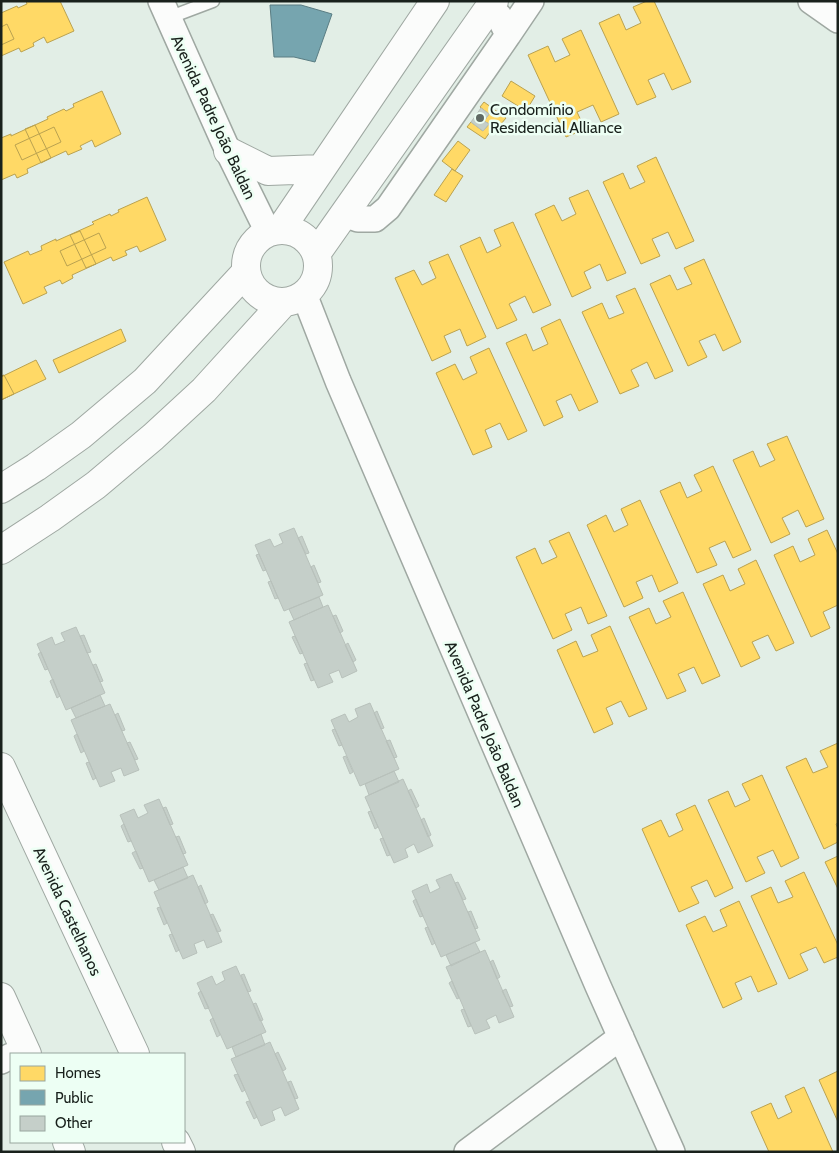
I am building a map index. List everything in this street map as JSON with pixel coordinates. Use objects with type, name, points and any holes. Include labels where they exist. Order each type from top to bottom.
[{"type":"street","points":[[274,231],[320,169],[434,1]]},
{"type":"street","points":[[344,214],[358,219],[375,219],[388,208],[531,1]]},
{"type":"street","points":[[811,1],[838,20]]},
{"type":"street","points":[[316,254],[491,5],[499,16],[508,35]]},
{"type":"street","name":"Avenida Padre João Baldan","points":[[165,10],[228,151],[274,231]]},
{"type":"street","points":[[228,151],[268,171],[320,169]]},
{"type":"street","points":[[1,550],[96,485],[153,437],[204,390],[294,298],[314,282],[318,267],[316,254],[311,244],[305,238],[289,230],[274,231],[260,237],[253,244],[245,262],[246,272],[253,288],[259,295],[267,299],[294,298]]},
{"type":"street","points":[[1,489],[81,435],[145,381],[246,272]]},
{"type":"street","name":"Avenida Padre João Baldan","points":[[294,298],[342,390],[672,1152]]},
{"type":"street","name":"Avenida Castelhanos","points":[[1,767],[135,1053]]},
{"type":"street","points":[[1,997],[15,1053]]},
{"type":"street","points":[[467,1152],[621,1037]]},
{"type":"lane","points":[[165,10],[213,1]]},
{"type":"building: Homes","points":[[26,1],[60,1],[74,31],[47,43],[44,37],[33,43],[34,46],[21,52],[19,48],[1,56],[1,13],[27,4]]},
{"type":"building: Homes","points":[[647,1],[654,1],[691,82],[672,90],[664,73],[648,80],[656,97],[637,105],[599,23],[619,14],[626,30],[641,23],[633,7]]},
{"type":"building: Homes","points":[[7,24],[14,39],[1,45],[1,27]]},
{"type":"building: Homes","points":[[581,30],[619,114],[601,122],[593,105],[577,112],[585,129],[566,137],[528,55],[548,46],[555,62],[570,55],[562,39]]},
{"type":"building: Homes","points":[[511,81],[535,96],[526,111],[502,96]]},
{"type":"building: Homes","points":[[102,91],[121,134],[95,147],[92,140],[80,146],[82,149],[68,155],[66,151],[27,169],[28,173],[17,178],[15,174],[1,180],[1,138],[11,134],[11,136],[48,119],[47,117],[64,109],[66,111],[74,107],[73,104]]},
{"type":"building: Homes","points":[[484,102],[506,118],[501,124],[497,122],[485,139],[467,127],[471,122],[483,131],[489,124],[484,121],[489,114],[480,107]]},
{"type":"building: Homes","points":[[35,125],[51,158],[41,163],[25,129]]},
{"type":"building: Homes","points":[[54,127],[61,142],[22,160],[15,145]]},
{"type":"building: Homes","points":[[458,141],[470,150],[455,171],[442,161]]},
{"type":"building: Homes","points":[[656,157],[694,241],[676,249],[668,232],[652,239],[660,256],[641,264],[603,182],[623,173],[630,189],[645,182],[637,166]]},
{"type":"building: Homes","points":[[452,169],[463,176],[446,202],[434,195]]},
{"type":"building: Homes","points":[[588,190],[626,273],[607,281],[600,264],[584,272],[591,288],[572,297],[535,214],[554,205],[562,221],[576,214],[569,198]]},
{"type":"building: Homes","points":[[147,197],[166,240],[140,252],[137,246],[125,251],[127,255],[113,261],[111,257],[72,275],[73,278],[62,284],[60,280],[44,287],[47,293],[23,304],[4,262],[28,251],[30,255],[42,250],[41,246],[94,224],[92,222],[110,214],[111,216],[119,212],[118,210]]},
{"type":"building: Homes","points":[[513,222],[551,305],[533,313],[525,296],[509,304],[517,320],[497,329],[460,246],[480,237],[487,253],[501,246],[494,230]]},
{"type":"building: Homes","points":[[80,231],[96,264],[86,268],[70,235]]},
{"type":"building: Homes","points":[[99,233],[106,248],[67,266],[60,251]]},
{"type":"building: Homes","points":[[448,254],[486,337],[467,346],[460,329],[444,336],[451,352],[432,361],[395,278],[414,270],[422,285],[436,278],[429,262]]},
{"type":"building: Homes","points":[[704,259],[741,342],[723,351],[715,334],[699,341],[707,357],[688,366],[650,284],[670,275],[677,290],[692,284],[684,268]]},
{"type":"building: Homes","points":[[635,288],[673,371],[655,379],[647,362],[631,370],[639,386],[620,394],[582,312],[602,303],[609,319],[624,313],[616,296]]},
{"type":"building: Homes","points":[[560,319],[598,402],[579,411],[571,394],[556,401],[563,417],[544,426],[506,343],[526,334],[533,351],[548,344],[541,328]]},
{"type":"building: Homes","points":[[121,329],[126,341],[59,373],[53,360]]},
{"type":"building: Homes","points":[[489,348],[527,431],[508,440],[500,423],[485,430],[492,447],[473,455],[436,373],[455,364],[463,380],[477,373],[470,357]]},
{"type":"building: Homes","points":[[36,360],[46,379],[1,400],[1,377]]},
{"type":"building: Homes","points":[[4,375],[14,394],[1,400],[1,376]]},
{"type":"building: Homes","points":[[787,436],[824,519],[806,527],[798,510],[782,518],[790,534],[771,543],[733,460],[753,451],[760,467],[775,460],[767,444]]},
{"type":"building: Homes","points":[[713,466],[751,550],[733,558],[725,541],[709,548],[717,565],[697,573],[660,491],[680,482],[687,498],[702,491],[694,475]]},
{"type":"building: Homes","points":[[640,500],[678,583],[659,592],[652,575],[636,582],[643,598],[624,607],[587,525],[606,515],[614,532],[628,525],[621,509]]},
{"type":"building: Homes","points":[[827,530],[838,554],[838,605],[823,612],[830,628],[811,637],[774,555],[793,546],[800,562],[815,555],[808,539]]},
{"type":"building: Homes","points":[[569,532],[607,616],[588,624],[581,607],[565,614],[572,630],[553,639],[516,557],[535,548],[542,564],[557,557],[549,541]]},
{"type":"building: Homes","points":[[756,560],[794,643],[776,651],[768,635],[752,642],[760,658],[741,667],[703,584],[723,575],[730,591],[745,584],[738,569]]},
{"type":"building: Homes","points":[[683,592],[720,676],[702,684],[694,667],[678,674],[686,691],[667,699],[629,617],[649,608],[656,624],[671,617],[663,601]]},
{"type":"building: Homes","points":[[610,626],[647,709],[629,717],[621,701],[606,708],[613,724],[594,733],[557,650],[576,641],[583,657],[598,651],[591,635]]},
{"type":"building: Homes","points":[[838,743],[838,823],[836,824],[838,842],[824,849],[786,767],[806,758],[813,773],[828,767],[820,751]]},
{"type":"building: Homes","points":[[762,775],[799,858],[781,867],[773,850],[757,857],[765,873],[746,882],[708,800],[728,791],[735,807],[750,800],[742,784]]},
{"type":"building: Homes","points":[[695,805],[733,888],[715,897],[707,880],[691,887],[699,903],[679,912],[642,829],[661,820],[669,837],[683,830],[676,814]]},
{"type":"building: Homes","points":[[838,856],[838,889],[825,862]]},
{"type":"building: Homes","points":[[804,872],[838,945],[838,957],[824,963],[816,947],[800,954],[808,970],[789,979],[751,896],[771,887],[778,903],[793,897],[785,881]]},
{"type":"building: Homes","points":[[739,901],[777,984],[758,992],[751,976],[735,983],[742,999],[723,1008],[686,925],[705,916],[713,932],[727,926],[720,910]]},
{"type":"building: Homes","points":[[838,1071],[838,1122],[819,1080]]},
{"type":"building: Homes","points":[[804,1087],[833,1152],[769,1152],[751,1112],[771,1103],[778,1119],[792,1112],[785,1096]]},
{"type":"building: Public","points":[[270,5],[301,5],[332,14],[315,62],[294,57],[274,57]]},
{"type":"building: Other","name":"Condomínio Residencial Alliance","points":[[481,108],[489,114],[484,121],[489,124],[483,131],[471,122]]},
{"type":"building: Other","points":[[294,528],[323,595],[284,611],[255,545],[270,539],[274,547],[283,543],[279,534]]},
{"type":"building: Other","points":[[302,536],[309,553],[306,554],[298,538]]},
{"type":"building: Other","points":[[259,554],[266,570],[263,571],[256,555]]},
{"type":"building: Other","points":[[314,565],[321,582],[318,583],[311,567]]},
{"type":"building: Other","points":[[271,581],[278,598],[275,599],[268,582]]},
{"type":"building: Other","points":[[319,597],[323,607],[294,620],[289,609]]},
{"type":"building: Other","points":[[328,605],[357,671],[342,678],[339,670],[329,674],[333,682],[318,688],[289,622]]},
{"type":"building: Other","points":[[336,615],[343,631],[340,633],[333,616]]},
{"type":"building: Other","points":[[76,627],[105,693],[66,710],[37,644],[52,637],[55,645],[65,641],[61,633]]},
{"type":"building: Other","points":[[84,635],[91,652],[87,653],[80,636]]},
{"type":"building: Other","points":[[295,636],[303,653],[300,654],[292,637]]},
{"type":"building: Other","points":[[348,643],[356,660],[353,662],[345,645]]},
{"type":"building: Other","points":[[41,652],[48,669],[45,670],[38,654]]},
{"type":"building: Other","points":[[307,663],[314,680],[311,681],[304,664]]},
{"type":"building: Other","points":[[96,664],[103,681],[100,682],[93,665]]},
{"type":"building: Other","points":[[53,679],[60,696],[57,698],[50,681]]},
{"type":"building: Other","points":[[100,695],[105,706],[76,718],[71,708]]},
{"type":"building: Other","points":[[370,703],[399,769],[360,786],[331,720],[345,714],[349,722],[358,717],[355,709]]},
{"type":"building: Other","points":[[110,704],[139,770],[124,776],[121,768],[111,772],[115,781],[100,787],[71,720]]},
{"type":"building: Other","points":[[377,711],[384,728],[381,729],[374,713]]},
{"type":"building: Other","points":[[118,713],[125,730],[122,731],[115,715]]},
{"type":"building: Other","points":[[335,729],[342,745],[339,746],[332,730]]},
{"type":"building: Other","points":[[77,734],[84,751],[81,753],[74,736]]},
{"type":"building: Other","points":[[390,740],[397,757],[394,758],[386,741]]},
{"type":"building: Other","points":[[130,742],[138,759],[135,760],[127,743]]},
{"type":"building: Other","points":[[346,756],[353,772],[350,774],[343,757]]},
{"type":"building: Other","points":[[89,762],[96,778],[93,780],[86,763]]},
{"type":"building: Other","points":[[394,771],[399,782],[369,795],[365,784]]},
{"type":"building: Other","points":[[403,779],[433,846],[418,853],[414,844],[405,849],[408,857],[394,863],[365,797]]},
{"type":"building: Other","points":[[411,789],[419,806],[416,808],[408,791]]},
{"type":"building: Other","points":[[159,799],[188,865],[149,882],[120,815],[134,809],[138,818],[148,813],[144,805]]},
{"type":"building: Other","points":[[166,807],[173,824],[170,825],[163,808]]},
{"type":"building: Other","points":[[371,811],[378,827],[375,829],[368,812]]},
{"type":"building: Other","points":[[424,818],[431,835],[428,837],[421,820]]},
{"type":"building: Other","points":[[124,824],[131,841],[128,842],[121,826]]},
{"type":"building: Other","points":[[179,836],[186,853],[183,854],[176,837]]},
{"type":"building: Other","points":[[383,838],[390,855],[387,856],[380,839]]},
{"type":"building: Other","points":[[136,851],[143,868],[140,869],[132,853]]},
{"type":"building: Other","points":[[183,867],[188,878],[159,890],[154,880]]},
{"type":"building: Other","points":[[451,874],[480,940],[441,957],[412,891],[427,884],[430,893],[440,888],[436,880]]},
{"type":"building: Other","points":[[193,875],[222,942],[207,948],[204,940],[194,944],[197,953],[183,959],[154,892]]},
{"type":"building: Other","points":[[458,882],[466,899],[463,900],[455,883]]},
{"type":"building: Other","points":[[201,885],[208,902],[205,904],[198,887]]},
{"type":"building: Other","points":[[416,899],[423,916],[420,917],[413,901]]},
{"type":"building: Other","points":[[160,907],[167,923],[164,925],[157,908]]},
{"type":"building: Other","points":[[471,911],[478,928],[475,929],[468,912]]},
{"type":"building: Other","points":[[213,914],[221,931],[217,932],[210,915]]},
{"type":"building: Other","points":[[428,927],[435,943],[432,945],[425,928]]},
{"type":"building: Other","points":[[172,934],[179,950],[176,952],[169,935]]},
{"type":"building: Other","points":[[475,942],[480,952],[451,966],[446,955]]},
{"type":"building: Other","points":[[485,950],[514,1017],[499,1023],[496,1015],[486,1020],[490,1028],[475,1034],[446,967]]},
{"type":"building: Other","points":[[493,960],[500,977],[497,979],[490,962]]},
{"type":"building: Other","points":[[236,966],[266,1032],[227,1049],[197,983],[212,976],[216,985],[225,980],[222,972]]},
{"type":"building: Other","points":[[244,974],[251,991],[248,992],[241,975]]},
{"type":"building: Other","points":[[452,981],[459,998],[457,999],[449,983]]},
{"type":"building: Other","points":[[506,989],[513,1006],[510,1007],[502,991]]},
{"type":"building: Other","points":[[201,991],[209,1008],[205,1009],[198,993]]},
{"type":"building: Other","points":[[256,1003],[263,1020],[260,1021],[253,1004]]},
{"type":"building: Other","points":[[464,1009],[471,1026],[468,1027],[461,1010]]},
{"type":"building: Other","points":[[213,1018],[220,1035],[217,1037],[210,1020]]},
{"type":"building: Other","points":[[261,1034],[265,1045],[236,1057],[232,1047]]},
{"type":"building: Other","points":[[270,1042],[299,1109],[285,1116],[281,1107],[272,1111],[275,1120],[261,1126],[231,1059]]},
{"type":"building: Other","points":[[278,1052],[286,1069],[283,1071],[275,1054]]},
{"type":"building: Other","points":[[238,1074],[245,1090],[242,1092],[234,1075]]},
{"type":"building: Other","points":[[291,1081],[298,1098],[295,1099],[288,1082]]},
{"type":"building: Other","points":[[249,1101],[257,1117],[254,1119],[246,1102]]},
{"type":"place","name":"Condomínio Residencial Alliance","points":[[480,118]]}]
